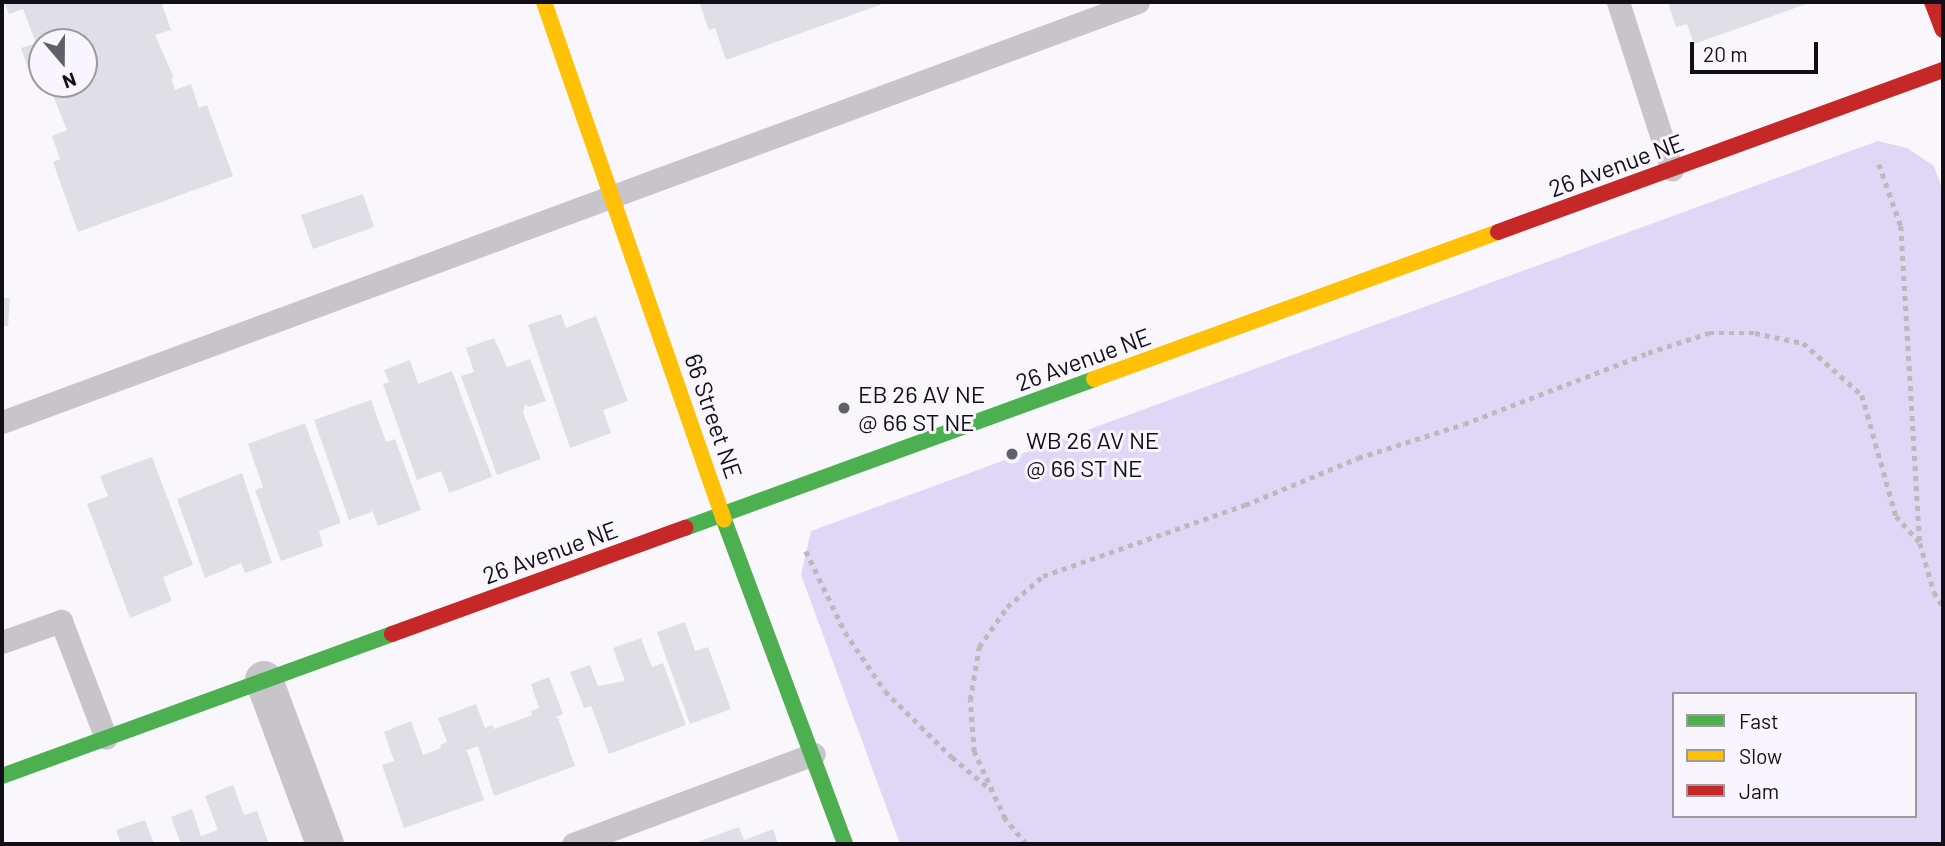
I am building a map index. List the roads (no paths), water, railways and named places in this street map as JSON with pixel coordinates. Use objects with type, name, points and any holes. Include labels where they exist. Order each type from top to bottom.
[{"type":"street","name":"66 Street NE","points":[[544,2],[744,576],[814,754],[845,844]]},
{"type":"street","points":[[1932,2],[1943,30]]},
{"type":"street","name":"26 Avenue NE","points":[[2,776],[1943,70]]},
{"type":"street","points":[[264,680],[325,844]]},
{"type":"lane","points":[[2,422],[1138,2]]},
{"type":"lane","points":[[1618,2],[1672,169]]},
{"type":"lane","points":[[2,642],[61,621],[106,738]]},
{"type":"lane","points":[[576,844],[814,754]]},
{"type":"place","name":"EB 26 AV NE @ 66 ST NE","points":[[844,408]]},
{"type":"place","name":"WB 26 AV NE @ 66 ST NE","points":[[1012,454]]}]
